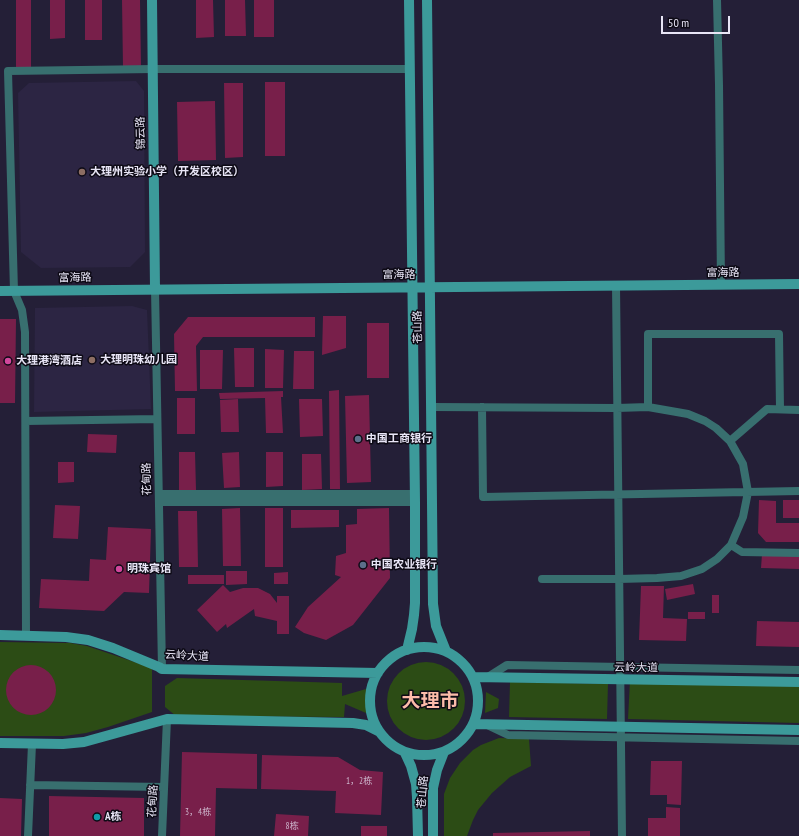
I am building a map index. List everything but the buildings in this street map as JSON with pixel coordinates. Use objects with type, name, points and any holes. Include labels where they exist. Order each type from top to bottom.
[{"type":"street","name":"锦云路","points":[[152,0],[155,289]]},
{"type":"street","name":"苍山路","points":[[407,650],[412,629],[414,608],[415,498],[409,0]]},
{"type":"street","name":"苍山路","points":[[426,0],[433,604],[436,626],[446,652]]},
{"type":"street","points":[[717,0],[721,285]]},
{"type":"street","points":[[26,635],[25,332],[22,310],[14,290],[8,71],[153,69],[410,69]]},
{"type":"street","name":"富海路","points":[[0,291],[799,284]]},
{"type":"street","points":[[616,285],[622,836]]},
{"type":"street","name":"花甸路","points":[[155,289],[162,669]]},
{"type":"street","points":[[648,407],[648,334],[779,334],[780,410]]},
{"type":"street","points":[[431,407],[648,407],[672,410],[694,416],[716,428],[730,441],[743,464],[748,492],[743,517],[731,545],[717,559],[702,569],[681,576],[619,579],[542,579]]},
{"type":"street","points":[[482,407],[483,497],[799,492]]},
{"type":"street","points":[[730,441],[767,409],[799,410]]},
{"type":"street","points":[[26,421],[157,419]]},
{"type":"street","points":[[159,498],[415,498]]},
{"type":"street","points":[[731,545],[742,552],[799,553]]},
{"type":"street","name":"云岭大道","points":[[0,635],[66,637],[88,640],[119,650],[162,669],[378,673]]},
{"type":"street","points":[[422,647],[433,647],[446,652],[460,661],[467,668],[473,677],[477,688],[477,712],[468,734],[451,749],[440,754],[423,756],[405,753],[394,748],[385,740],[373,722],[369,702],[373,682],[388,660],[402,651],[422,647]]},
{"type":"street","points":[[488,677],[507,664],[799,670]]},
{"type":"street","name":"云岭大道","points":[[473,677],[799,682]]},
{"type":"street","points":[[0,743],[63,744],[84,742],[167,719],[353,723],[366,725],[378,731]]},
{"type":"street","name":"花甸路","points":[[162,836],[167,719]]},
{"type":"street","points":[[473,724],[799,730]]},
{"type":"street","points":[[486,724],[508,735],[799,741]]},
{"type":"street","points":[[28,836],[32,744]]},
{"type":"street","name":"苍山路","points":[[433,836],[433,788],[437,770],[444,752]]},
{"type":"street","name":"苍山路","points":[[405,753],[412,766],[416,784],[418,836]]},
{"type":"street","points":[[30,785],[164,787]]},
{"type":"shaded area","name":"大理州实验小学（开发区校区）","points":[[136,81],[144,91],[145,252],[130,267],[41,268],[21,252],[18,93],[29,83]]},
{"type":"shaded area","name":"大理明珠幼儿园","points":[[132,306],[147,310],[151,409],[34,412],[35,308]]},
{"type":"green space","points":[[0,642],[70,643],[87,646],[152,668],[152,712],[86,733],[64,736],[0,736]]},
{"type":"green space","points":[[426,662],[441,665],[448,669],[458,679],[462,686],[465,701],[462,716],[458,723],[448,733],[441,737],[426,740],[411,737],[404,733],[394,723],[390,716],[387,701],[390,686],[394,679],[404,669],[411,665]]},
{"type":"green space","points":[[177,678],[342,683],[342,696],[366,689],[366,713],[345,704],[344,717],[176,716],[165,707],[165,686]]},
{"type":"green space","points":[[630,680],[799,684],[799,723],[628,719]]},
{"type":"green space","points":[[510,682],[608,684],[607,719],[509,717]]},
{"type":"green space","points":[[486,692],[499,699],[498,708],[485,713]]},
{"type":"green space","points":[[499,738],[529,739],[531,766],[510,777],[492,793],[478,810],[467,836],[444,836],[444,794],[450,778],[460,763],[473,750]]},
{"type":"place","name":"大理州实验小学（开发区校区）","points":[[82,172]]},
{"type":"place","name":"大理明珠幼儿园","points":[[92,360]]},
{"type":"place","name":"大理港湾酒店","points":[[8,361]]},
{"type":"place","name":"中国工商银行","points":[[358,439]]},
{"type":"place","name":"中国农业银行","points":[[363,565]]},
{"type":"place","name":"明珠宾馆","points":[[119,569]]},
{"type":"place","name":"A栋","points":[[97,817]]},
{"type":"district","name":"大理市","points":[[430,702]]}]
